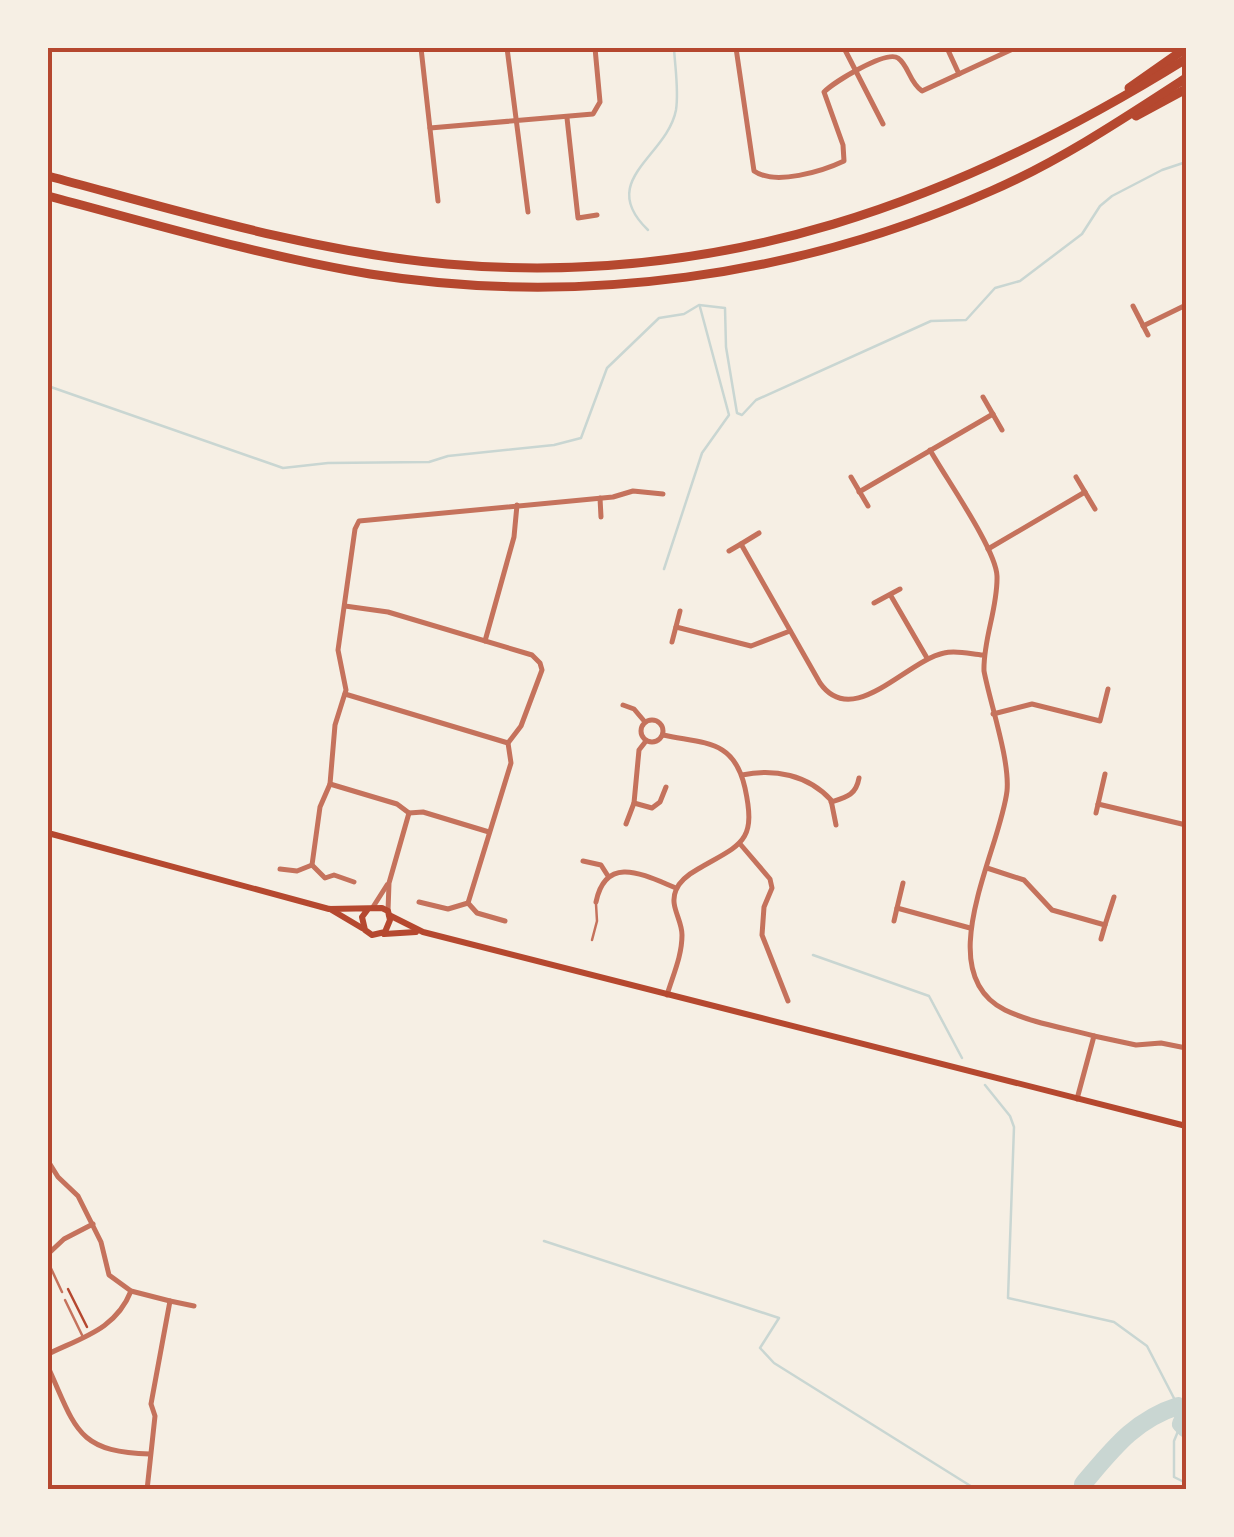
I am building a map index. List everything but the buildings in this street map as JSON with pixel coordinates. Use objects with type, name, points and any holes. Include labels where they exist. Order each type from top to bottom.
[{"type":"highway","points":[[1082,121],[1186,48]]},
{"type":"highway","points":[[48,176],[346,250],[447,264],[572,268],[715,253],[856,219],[956,182],[1082,121],[1186,59]]},
{"type":"highway","points":[[1080,145],[1186,78]]},
{"type":"highway","points":[[48,196],[283,256],[371,274],[476,285],[590,286],[748,268],[870,237],[992,191],[1186,90]]},
{"type":"main road","points":[[48,833],[329,909],[372,935],[422,932]]},
{"type":"main road","points":[[329,909],[370,908],[388,913],[422,932],[1186,1126]]},
{"type":"main road","points":[[365,930],[362,917],[370,908]]},
{"type":"main road","points":[[381,934],[390,925],[388,913]]},
{"type":"street","points":[[421,48],[438,200]]},
{"type":"street","points":[[507,48],[528,212]]},
{"type":"street","points":[[430,128],[593,114],[599,108],[594,48]]},
{"type":"street","points":[[736,48],[754,171],[778,177],[844,161],[843,145],[824,92],[856,72],[887,56],[895,56],[916,87],[928,90],[1001,51],[1015,48]]},
{"type":"street","points":[[844,48],[883,124]]},
{"type":"street","points":[[947,48],[959,74]]},
{"type":"street","points":[[567,118],[578,218],[597,216]]},
{"type":"street","points":[[1143,326],[1186,305]]},
{"type":"street","points":[[1133,306],[1148,335]]},
{"type":"street","points":[[983,397],[1002,430]]},
{"type":"street","points":[[860,492],[993,414]]},
{"type":"street","points":[[930,450],[988,549],[997,576],[984,655],[1007,787],[970,928],[971,965],[987,996],[1017,1015],[1136,1045],[1186,1048]]},
{"type":"street","points":[[851,477],[868,506]]},
{"type":"street","points":[[1076,477],[1095,509]]},
{"type":"street","points":[[312,864],[320,807],[330,784],[336,725],[346,694],[338,650],[359,522],[600,498],[633,491],[663,494]]},
{"type":"street","points":[[988,549],[1085,492]]},
{"type":"street","points":[[600,498],[600,517]]},
{"type":"street","points":[[485,641],[514,538],[517,505]]},
{"type":"street","points":[[729,551],[759,533]]},
{"type":"street","points":[[741,544],[826,692],[839,699],[864,696],[928,660],[952,652],[984,655]]},
{"type":"street","points":[[874,603],[900,589]]},
{"type":"street","points":[[891,596],[928,660]]},
{"type":"street","points":[[344,606],[388,612],[532,655],[540,663],[542,670],[521,726],[508,743],[511,763],[468,902],[476,914],[505,922]]},
{"type":"street","points":[[672,642],[680,611]]},
{"type":"street","points":[[676,627],[750,646],[764,644],[790,631]]},
{"type":"street","points":[[1098,733],[1108,688]]},
{"type":"street","points":[[346,694],[508,743]]},
{"type":"street","points":[[993,714],[1032,704],[1100,721]]},
{"type":"street","points":[[623,705],[634,709],[645,722]]},
{"type":"street","points":[[645,722],[657,721],[663,734],[656,742],[646,741]]},
{"type":"street","points":[[645,722],[641,732],[646,741]]},
{"type":"street","points":[[663,734],[719,746],[734,757],[751,815],[741,844],[688,874],[676,888],[674,908],[682,934],[667,995]]},
{"type":"street","points":[[626,824],[634,803],[636,764],[646,741]]},
{"type":"street","points":[[742,775],[782,772],[824,793],[831,802],[836,825]]},
{"type":"street","points":[[1096,814],[1105,774]]},
{"type":"street","points":[[831,802],[852,795],[860,778]]},
{"type":"street","points":[[330,784],[398,804],[410,813],[423,812],[488,832]]},
{"type":"street","points":[[634,803],[652,808],[666,788]]},
{"type":"street","points":[[1098,804],[1186,825]]},
{"type":"street","points":[[388,913],[389,883],[410,813]]},
{"type":"street","points":[[741,844],[770,878],[772,888],[764,907],[762,935],[788,1001]]},
{"type":"street","points":[[583,861],[602,864],[608,876]]},
{"type":"street","points":[[280,869],[297,871],[312,864]]},
{"type":"street","points":[[312,864],[325,878],[334,875],[354,882]]},
{"type":"street","points":[[987,868],[1024,880],[1052,910],[1105,925]]},
{"type":"street","points":[[596,902],[600,885],[608,876],[633,872],[676,888]]},
{"type":"street","points":[[894,920],[903,882]]},
{"type":"street","points":[[370,908],[389,883]]},
{"type":"street","points":[[1101,939],[1114,897]]},
{"type":"street","points":[[420,902],[448,909],[468,902]]},
{"type":"street","points":[[896,908],[970,928]]},
{"type":"street","points":[[1077,1099],[1094,1036]]},
{"type":"street","points":[[48,1161],[78,1196],[93,1224],[108,1275],[131,1291],[194,1306]]},
{"type":"street","points":[[48,1254],[64,1238],[93,1224]]},
{"type":"street","points":[[48,1354],[120,1316],[131,1291]]},
{"type":"street","points":[[147,1490],[155,1416],[151,1404],[170,1301]]},
{"type":"street","points":[[48,1367],[75,1426],[91,1443],[113,1453],[150,1454]]},
{"type":"lane","points":[[592,940],[598,921],[596,902]]},
{"type":"lane","points":[[48,1262],[62,1292]]},
{"type":"lane","points":[[65,1300],[87,1335]]},
{"type":"path","points":[[70,1292],[87,1335]]},
{"type":"waterway","points":[[648,230],[634,212],[629,197],[639,169],[661,142],[676,110],[674,48]]},
{"type":"waterway","points":[[48,386],[283,468],[328,463],[429,462],[581,438],[607,368],[659,318],[684,314],[699,305],[725,308],[726,347],[737,413],[742,415],[756,400],[931,321],[966,320],[995,288],[1020,281],[1082,234],[1100,206],[1112,196],[1186,162]]},
{"type":"waterway","points":[[664,569],[702,453],[729,415],[700,307]]},
{"type":"waterway","points":[[813,955],[929,996],[962,1058]]},
{"type":"waterway","points":[[985,1085],[1014,1127],[1008,1298],[1114,1322],[1147,1346],[1178,1406]]},
{"type":"waterway","points":[[544,1241],[779,1318],[760,1348],[774,1363],[977,1490]]},
{"type":"waterway","points":[[1083,1490],[1083,1484],[1114,1448],[1149,1419],[1178,1406],[1185,1415],[1181,1424],[1186,1429]]},
{"type":"waterway","points":[[1181,1424],[1174,1441],[1174,1477],[1186,1483]]}]
